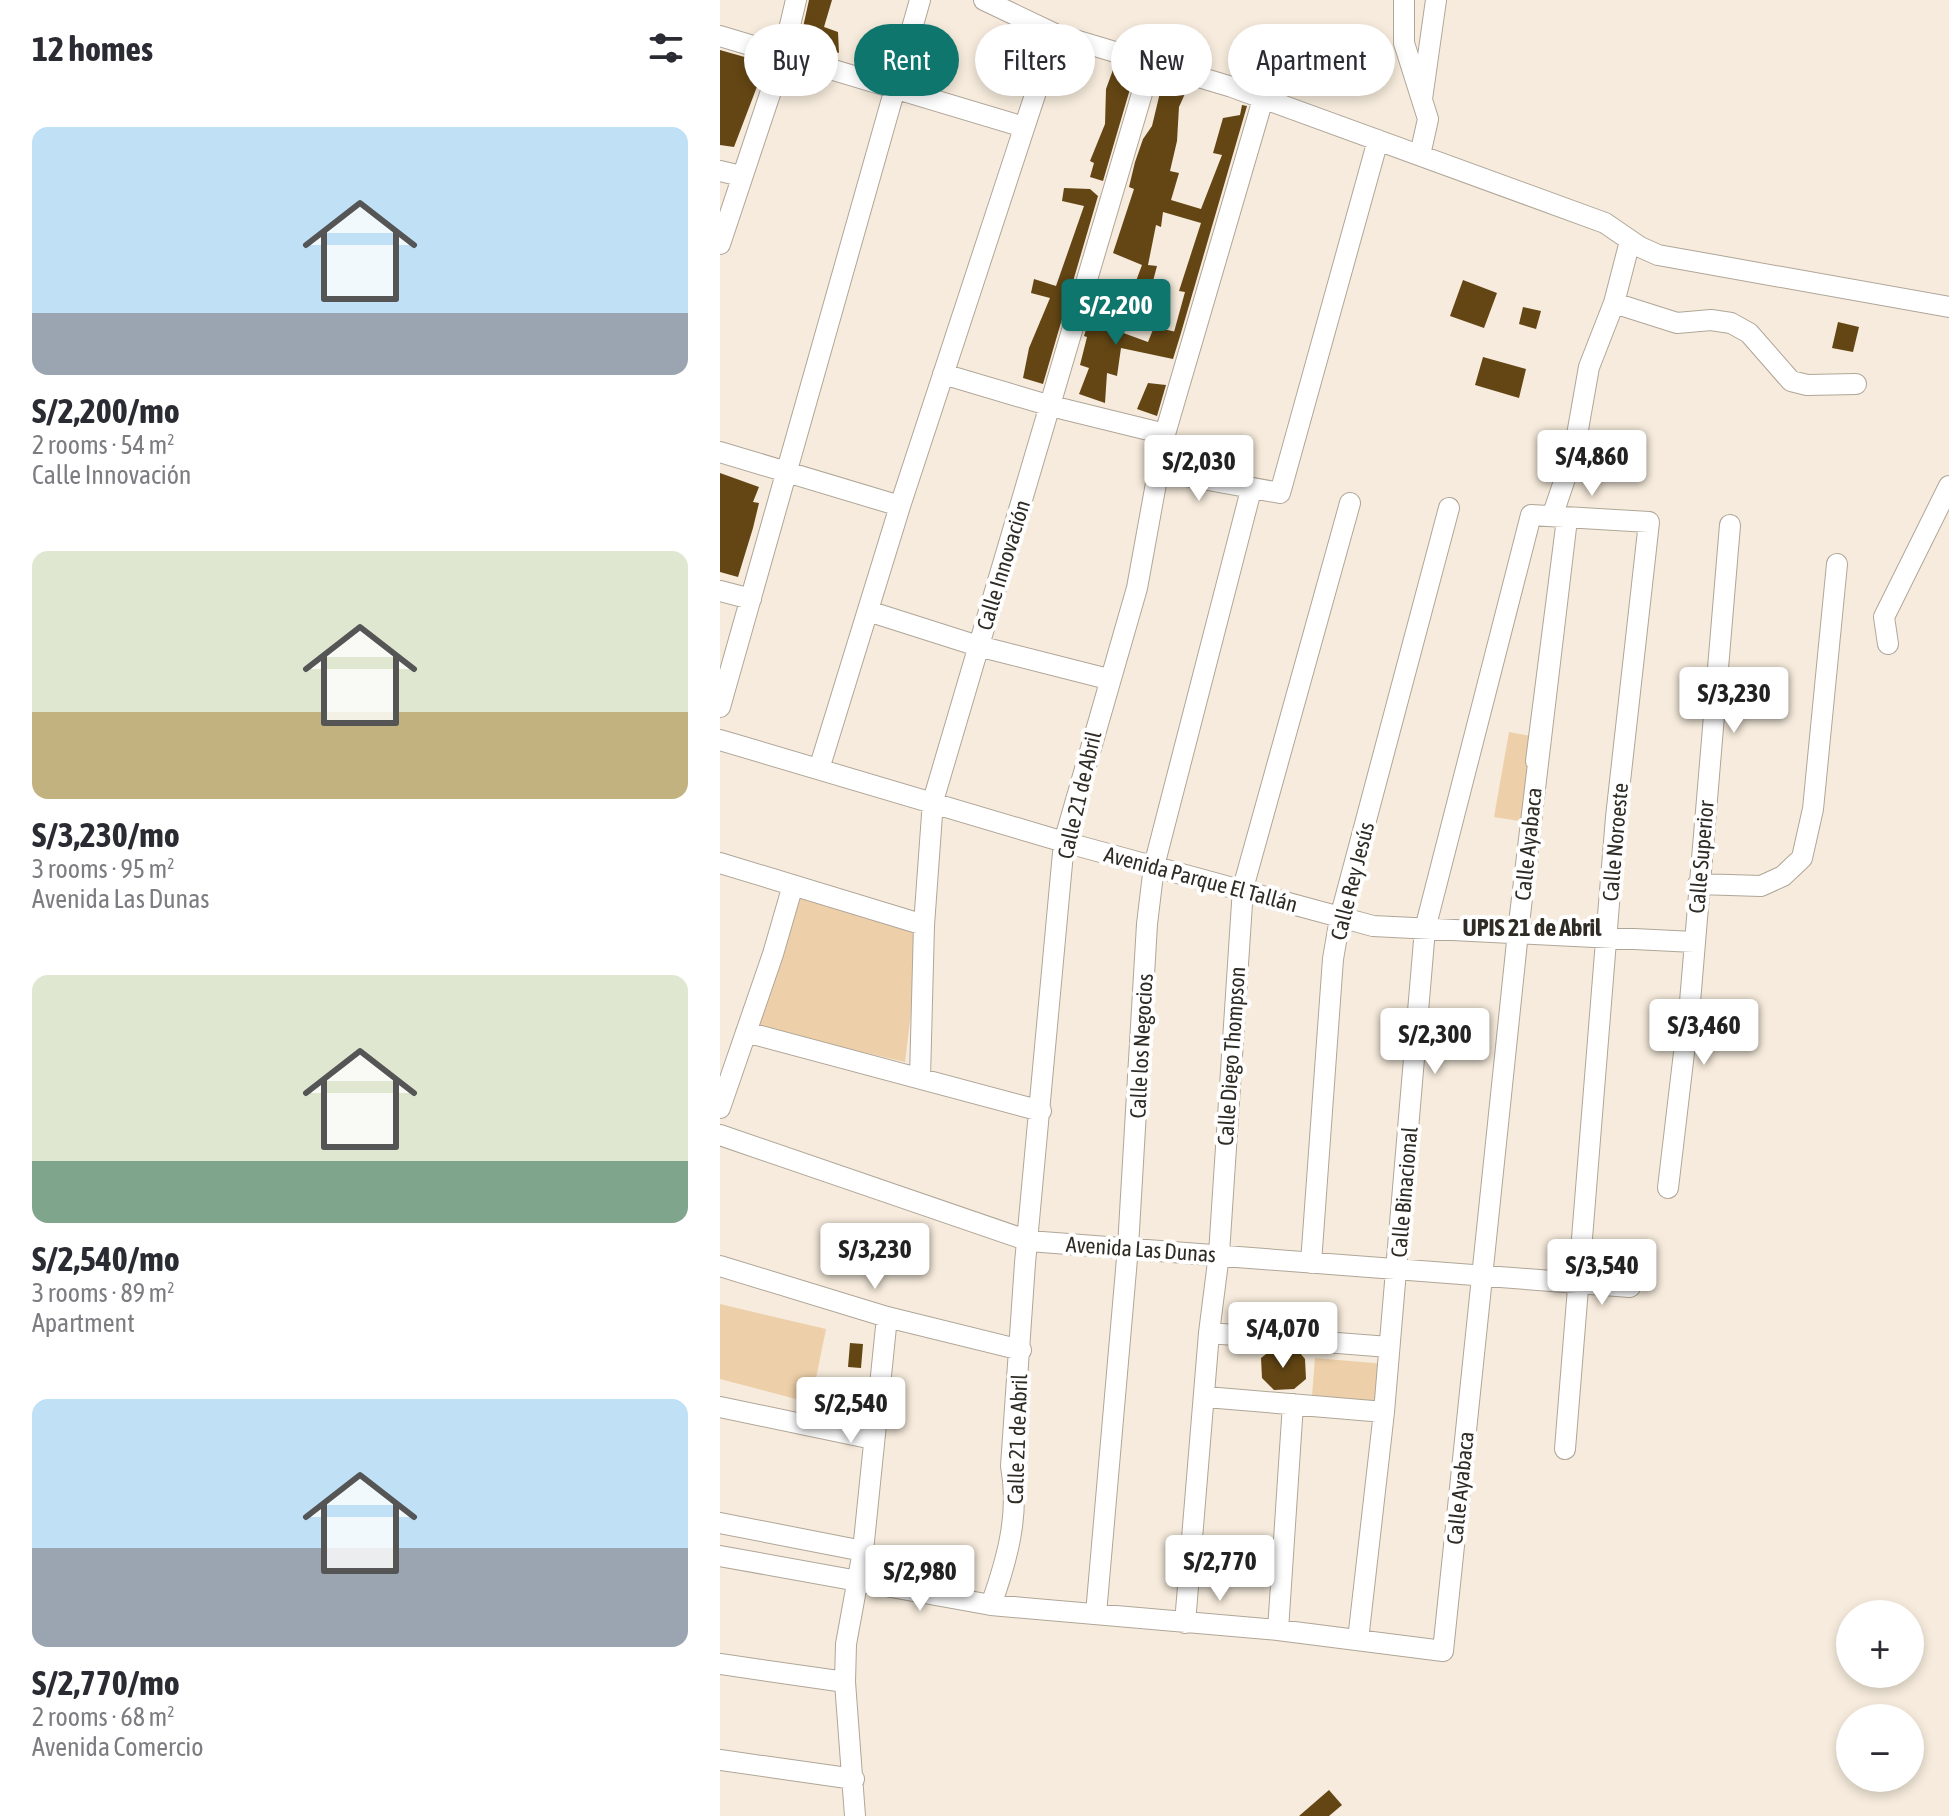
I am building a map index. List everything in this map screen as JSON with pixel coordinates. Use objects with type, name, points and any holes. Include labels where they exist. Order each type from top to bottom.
[{"type":"street","points":[[790,24],[796,0]]},
{"type":"street","points":[[913,24],[920,0]]},
{"type":"street","points":[[984,0],[1034,24]]},
{"type":"street","points":[[1404,0],[1404,43],[1428,119],[1420,155]]},
{"type":"street","points":[[1422,99],[1436,0]]},
{"type":"street","points":[[720,36],[744,43]]},
{"type":"street","points":[[1212,83],[1605,223],[1630,241],[1658,255],[1949,307]]},
{"type":"street","points":[[720,244],[769,96]]},
{"type":"street","points":[[720,707],[893,96]]},
{"type":"street","points":[[921,96],[1024,127]]},
{"type":"street","points":[[819,769],[900,506],[1034,96]]},
{"type":"street","name":"Calle Innovación","points":[[920,1078],[924,925],[933,801],[1141,96]]},
{"type":"street","name":"Calle 21 de Abril","points":[[991,1605],[1002,1572],[1016,1495],[1011,1466],[1064,842],[1108,679],[1137,588],[1165,434],[1263,99]]},
{"type":"street","points":[[1159,471],[1280,493],[1378,140]]},
{"type":"street","points":[[720,171],[741,176]]},
{"type":"street","points":[[1560,515],[1589,367],[1614,303],[1630,241]]},
{"type":"street","points":[[1614,303],[1677,323],[1711,320],[1731,323],[1749,333],[1791,381],[1807,385],[1856,384]]},
{"type":"street","points":[[943,374],[1051,406],[1165,434]]},
{"type":"street","points":[[720,452],[900,506]]},
{"type":"street","points":[[1888,644],[1884,617],[1949,486]]},
{"type":"street","name":"Calle los Negocios","points":[[1096,1614],[1128,1247],[1147,924],[1154,866],[1251,490]]},
{"type":"street","name":"Calle Diego Thompson","points":[[1185,1623],[1209,1333],[1219,1254],[1243,888],[1350,503]]},
{"type":"street","name":"Calle Rey Jesús","points":[[1311,1263],[1333,959],[1340,918],[1449,508]]},
{"type":"street","name":"Calle Binacional","points":[[1358,1640],[1398,1270],[1425,929],[1531,515],[1560,515]]},
{"type":"street","name":"Calle Noroeste","points":[[1560,515],[1649,522],[1616,817],[1565,1449]]},
{"type":"street","name":"Calle Ayabaca","points":[[1536,761],[1560,515]]},
{"type":"street","name":"Calle Ayabaca","points":[[1358,1640],[1443,1651],[1560,515]]},
{"type":"street","name":"Calle Superior","points":[[1668,1188],[1690,1002],[1730,525]]},
{"type":"street","points":[[1698,884],[1761,886],[1783,876],[1802,858],[1813,809],[1837,564]]},
{"type":"street","points":[[720,591],[751,599]]},
{"type":"street","points":[[868,611],[978,646],[1108,679]]},
{"type":"street","name":"Avenida Parque El Tallán","points":[[720,740],[1064,842],[1243,888],[1373,926],[1694,942]]},
{"type":"street","points":[[720,863],[924,925]]},
{"type":"street","points":[[720,1108],[773,954],[793,885]]},
{"type":"street","points":[[746,1032],[1041,1111]]},
{"type":"street","name":"Avenida Las Dunas","points":[[720,1135],[1029,1241],[1630,1287]]},
{"type":"street","points":[[720,1266],[887,1317],[1021,1350]]},
{"type":"street","points":[[855,1816],[845,1682],[846,1644],[863,1551],[887,1317]]},
{"type":"street","points":[[1209,1333],[1389,1347]]},
{"type":"street","points":[[1206,1397],[1384,1412]]},
{"type":"street","points":[[1278,1630],[1293,1404]]},
{"type":"street","points":[[720,1407],[873,1439]]},
{"type":"street","points":[[720,1523],[863,1551]]},
{"type":"street","points":[[720,1556],[991,1605],[1358,1640]]},
{"type":"street","points":[[720,1664],[845,1682]]},
{"type":"street","points":[[720,1760],[854,1779]]},
{"type":"shaded area","points":[[1509,732],[1541,738],[1525,822],[1494,817]]},
{"type":"shaded area","points":[[796,892],[922,921],[905,1062],[755,1027]]},
{"type":"shaded area","points":[[720,1304],[826,1329],[811,1403],[720,1379]]},
{"type":"shaded area","points":[[1315,1358],[1385,1364],[1381,1403],[1312,1396]]},
{"type":"building","points":[[809,0],[832,0],[825,24],[804,24]]},
{"type":"building","points":[[720,50],[744,57],[744,96],[753,96],[734,147],[720,145]]},
{"type":"building","points":[[1111,75],[1111,96],[1128,96],[1103,181],[1090,177],[1094,163],[1090,161],[1105,124],[1106,89]]},
{"type":"building","points":[[1159,96],[1184,96],[1179,107],[1177,141],[1170,171],[1179,173],[1171,200],[1201,209],[1222,155],[1213,153],[1223,118],[1240,115],[1242,105],[1247,106],[1181,333],[1174,332],[1185,292],[1179,291],[1201,223],[1163,212],[1161,227],[1156,225],[1148,265],[1157,266],[1149,296],[1133,289],[1142,265],[1113,253],[1134,189],[1129,187],[1135,162],[1143,139],[1152,126]]},
{"type":"building","points":[[1064,188],[1090,189],[1098,196],[1043,384],[1023,378],[1029,348],[1050,298],[1031,293],[1034,279],[1056,286],[1084,206],[1062,201]]},
{"type":"building","points":[[1463,280],[1497,293],[1484,328],[1450,316]]},
{"type":"building","points":[[1108,284],[1121,287],[1107,327],[1148,342],[1154,327],[1181,333],[1173,359],[1121,348],[1117,376],[1107,373],[1105,403],[1079,394],[1089,368],[1080,365],[1087,337],[1084,336],[1093,307],[1099,311]]},
{"type":"building","points":[[1523,307],[1541,311],[1536,329],[1519,324]]},
{"type":"building","points":[[1838,322],[1859,327],[1853,352],[1832,348]]},
{"type":"building","points":[[1483,357],[1526,369],[1519,398],[1475,385]]},
{"type":"building","points":[[1148,383],[1166,385],[1157,416],[1137,409]]},
{"type":"building","points":[[720,473],[759,487],[753,502],[759,503],[738,577],[720,572]]},
{"type":"building","points":[[850,1343],[863,1344],[861,1368],[848,1367]]},
{"type":"building","points":[[1270,1351],[1300,1353],[1305,1359],[1306,1379],[1294,1389],[1274,1390],[1262,1378],[1261,1358]]},
{"type":"building","points":[[1329,1790],[1342,1805],[1329,1816],[1299,1816]]},
{"type":"district","name":"UPIS 21 de Abril","points":[[1532,928]]}]
